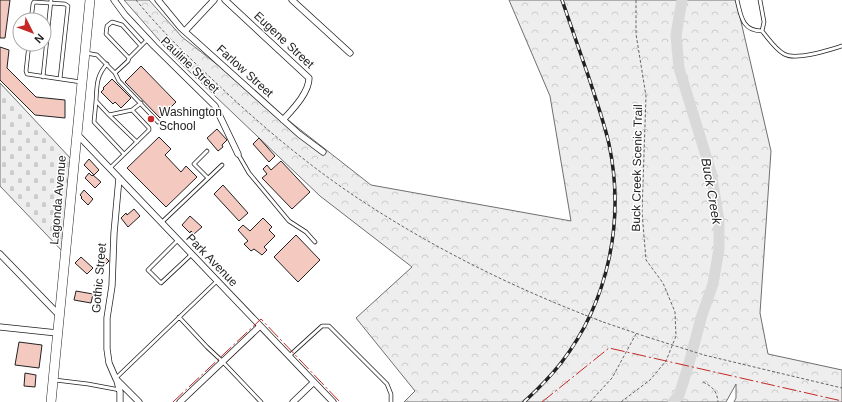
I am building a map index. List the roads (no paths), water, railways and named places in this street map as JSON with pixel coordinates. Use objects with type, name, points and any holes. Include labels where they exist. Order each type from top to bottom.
[{"type":"main road","name":"Lagonda Avenue","points":[[51,402],[90,0]]},
{"type":"street","name":"Pauline Street","points":[[114,0],[125,15],[186,79],[215,106],[238,154]]},
{"type":"street","name":"Farlow Street","points":[[158,0],[185,31],[283,120],[323,152]]},
{"type":"street","points":[[185,31],[214,0]]},
{"type":"street","name":"Eugene Street","points":[[225,0],[309,78],[309,83],[305,92],[283,120]]},
{"type":"street","points":[[292,0],[350,53]]},
{"type":"street","name":"Park Avenue","points":[[76,132],[333,402]]},
{"type":"street","name":"Gothic Street","points":[[119,178],[114,234],[112,286],[106,336],[111,372],[139,402]]},
{"type":"street","points":[[0,254],[59,315]]},
{"type":"street","points":[[180,402],[260,326]]},
{"type":"street","points":[[0,327],[57,333]]},
{"type":"street","name":"Gothic Street","points":[[116,379],[120,390],[120,402]]},
{"type":"street","points":[[293,402],[314,382]]},
{"type":"lane","points":[[737,0],[742,20],[748,28],[755,31],[762,31],[784,54],[805,56],[842,46]]},
{"type":"lane","points":[[760,0],[764,22],[762,31]]},
{"type":"lane","points":[[32,12],[34,2],[50,1],[68,6],[60,79]]},
{"type":"lane","points":[[42,77],[50,1]]},
{"type":"lane","points":[[129,58],[106,34],[107,26],[112,22],[122,25],[141,46]]},
{"type":"lane","points":[[115,73],[128,62],[129,58],[148,39]]},
{"type":"lane","points":[[27,52],[26,72],[30,75],[81,82]]},
{"type":"lane","points":[[84,52],[97,55],[107,64],[120,81],[158,122]]},
{"type":"lane","points":[[107,64],[101,71],[98,78],[94,122],[124,154]]},
{"type":"lane","points":[[96,101],[136,142]]},
{"type":"lane","points":[[109,115],[132,110],[141,103]]},
{"type":"lane","points":[[110,168],[149,130],[149,128],[132,110]]},
{"type":"lane","points":[[208,151],[194,164],[208,178]]},
{"type":"lane","points":[[238,154],[249,173],[289,221],[306,232],[315,242]]},
{"type":"lane","points":[[161,223],[222,165]]},
{"type":"lane","points":[[178,240],[148,270],[161,283],[192,254]]},
{"type":"lane","points":[[116,379],[217,281]]},
{"type":"lane","points":[[179,317],[206,347],[222,361],[261,402]]},
{"type":"lane","points":[[289,356],[322,326],[329,326],[386,384],[392,394],[391,402]]},
{"type":"lane","points":[[53,380],[88,384],[120,390]]},
{"type":"waterway","name":"Buck Creek","points":[[673,402],[679,395],[702,315],[713,284],[719,249],[719,221],[711,172],[679,68],[676,35],[682,0]]},
{"type":"railway","points":[[524,402],[561,363],[578,339],[602,286],[614,230],[614,173],[609,144],[589,78],[562,0]]},
{"type":"place","name":"Washington School","points":[[151,119]]}]
